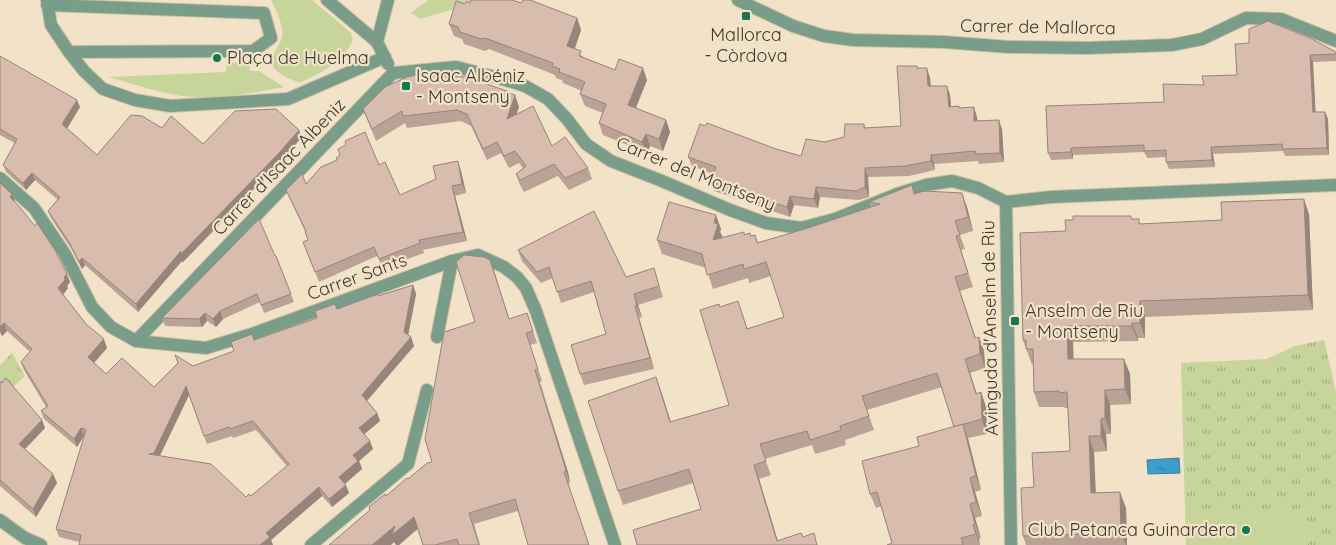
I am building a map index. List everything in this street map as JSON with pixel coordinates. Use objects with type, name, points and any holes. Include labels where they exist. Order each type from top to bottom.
[{"type":"street","points":[[327,0],[377,42],[393,73]]},
{"type":"street","points":[[377,42],[388,0]]},
{"type":"street","name":"Carrer de Mallorca","points":[[738,0],[793,26],[824,36],[854,40],[1078,48],[1172,44],[1202,39],[1246,18],[1280,18],[1336,41]]},
{"type":"street","points":[[69,52],[253,51],[271,38],[264,12],[47,2],[51,25],[69,52],[84,71],[103,89],[135,100],[170,106],[288,100],[385,57]]},
{"type":"street","name":"Carrer del Montseny","points":[[393,73],[456,67],[525,86],[548,100],[567,119],[586,144],[611,161],[766,223],[800,228],[835,219],[897,194],[926,185],[952,181],[978,188],[1006,202]]},
{"type":"street","name":"Carrer d'Isaac Albeniz","points":[[136,341],[393,73]]},
{"type":"street","name":"Carrer Sants","points":[[0,178],[34,208],[65,254],[92,307],[111,328],[136,341],[206,348],[252,334],[452,261],[478,255],[504,268],[526,288],[545,333],[615,545]]},
{"type":"street","name":"Avinguda d'Anselm de Riu","points":[[1011,545],[1006,202],[1051,197],[1336,185]]},
{"type":"street","points":[[437,337],[452,261]]},
{"type":"street","points":[[311,545],[408,464],[427,390]]},
{"type":"street","points":[[0,520],[25,538],[41,545]]},
{"type":"green space","points":[[271,0],[312,0],[350,32],[353,39],[349,47],[337,61],[315,76],[299,83],[281,74],[272,63],[282,37],[282,28]]},
{"type":"green space","points":[[428,0],[486,0],[420,19],[411,13]]},
{"type":"green space","points":[[249,62],[250,71],[259,71],[284,87],[230,96],[190,97],[159,91],[108,77],[226,72],[227,63]]},
{"type":"green space","points":[[1324,340],[1336,391],[1336,545],[1186,545],[1181,363],[1267,359],[1295,346]]},
{"type":"green space","points":[[12,353],[25,376],[0,399],[0,365]]},
{"type":"green space","name":"Club Petanca Guinardera","points":[[1302,507],[1308,545],[1186,545],[1186,516],[1205,512],[1295,510]]},
{"type":"water","points":[[1179,458],[1180,473],[1148,474],[1147,460]]},
{"type":"building","points":[[471,0],[512,0],[521,3],[523,0],[530,0],[577,18],[567,46],[581,51],[579,56],[615,70],[619,59],[643,68],[628,105],[666,120],[659,139],[646,134],[642,142],[599,123],[606,104],[580,94],[585,82],[559,72],[560,69],[552,66],[553,63],[485,38],[481,39],[460,32],[458,27],[449,24],[456,1],[465,4],[467,1],[470,3]]},
{"type":"building","points":[[1268,21],[1310,38],[1336,52],[1336,54],[1310,55],[1313,112],[1325,112],[1327,148],[1283,149],[1282,144],[1211,147],[1212,160],[1166,162],[1166,150],[1144,151],[1144,145],[1071,148],[1071,152],[1048,153],[1046,106],[1164,102],[1163,84],[1204,85],[1202,76],[1237,75],[1235,44],[1249,43],[1249,29]]},
{"type":"building","points":[[0,56],[77,100],[62,124],[97,155],[131,115],[142,116],[162,128],[171,116],[203,144],[235,111],[276,109],[299,130],[180,255],[181,251],[136,304],[82,258],[79,262],[69,242],[48,211],[60,197],[32,173],[23,183],[3,165],[17,139],[0,129]]},
{"type":"building","points":[[897,66],[927,68],[928,86],[947,86],[949,107],[974,107],[974,121],[999,120],[1000,153],[976,154],[975,151],[931,155],[931,161],[905,166],[865,168],[865,187],[856,191],[816,187],[814,199],[790,196],[787,207],[710,181],[716,167],[688,157],[700,124],[705,126],[707,123],[776,149],[801,156],[806,139],[825,142],[844,137],[845,124],[864,124],[864,128],[901,126]]},
{"type":"building","points":[[445,70],[445,76],[466,77],[515,95],[507,119],[533,106],[552,146],[565,137],[588,168],[565,178],[554,164],[520,180],[516,174],[526,166],[515,151],[504,156],[497,142],[483,149],[467,114],[457,110],[403,116],[402,111],[372,129],[363,109],[385,87],[407,77]]},
{"type":"building","points":[[365,132],[379,165],[385,162],[400,195],[436,179],[433,166],[458,161],[462,184],[452,186],[463,232],[419,240],[420,243],[379,259],[374,247],[315,272],[303,242],[308,240],[306,231],[286,190],[302,174],[306,184],[321,167],[337,160],[336,158],[340,155],[338,149],[346,145],[345,141]]},
{"type":"building","points":[[0,183],[12,194],[10,197],[35,226],[37,223],[55,250],[67,274],[64,277],[65,280],[58,288],[86,324],[104,339],[88,357],[106,374],[122,358],[154,387],[178,363],[175,355],[193,366],[234,351],[231,342],[252,334],[254,340],[317,318],[315,311],[335,304],[337,309],[378,294],[378,296],[413,285],[404,332],[411,337],[362,395],[377,413],[359,428],[370,441],[353,455],[358,461],[339,477],[346,485],[329,499],[319,487],[266,533],[270,537],[260,545],[79,545],[81,535],[56,529],[86,430],[81,428],[74,439],[41,411],[48,406],[21,362],[32,349],[4,323],[0,327]],"holes":[[[186,386],[204,436],[253,421],[289,464],[251,496],[249,494],[246,497],[211,464],[149,454],[154,453]]]},
{"type":"building","points":[[912,185],[914,194],[924,191],[962,193],[968,217],[955,221],[960,235],[956,236],[968,273],[955,277],[975,338],[979,337],[980,354],[965,359],[976,394],[981,392],[982,419],[954,427],[937,373],[862,396],[869,416],[840,426],[841,430],[810,440],[807,431],[760,444],[766,461],[754,465],[777,541],[801,533],[803,537],[814,533],[817,545],[637,545],[633,530],[701,509],[689,469],[618,491],[588,401],[656,377],[670,422],[729,405],[700,310],[719,304],[720,307],[738,301],[747,329],[784,317],[766,262],[744,269],[743,264],[707,275],[702,254],[657,240],[669,202],[716,215],[714,223],[718,224],[713,240],[744,232],[744,235],[750,233],[751,236],[755,235],[757,243],[880,204],[869,202]]},
{"type":"building","points":[[1304,199],[1308,295],[1140,301],[1140,323],[1132,323],[1132,326],[1067,326],[1068,359],[1124,359],[1125,389],[1105,390],[1105,418],[1101,419],[1101,436],[1089,436],[1091,493],[1120,492],[1121,533],[1023,536],[1021,488],[1034,487],[1032,453],[1070,451],[1067,392],[1034,392],[1033,349],[1026,349],[1026,340],[1023,340],[1020,233],[1066,231],[1065,220],[1073,220],[1073,216],[1131,216],[1131,219],[1139,219],[1139,224],[1222,220],[1221,202]]},
{"type":"building","points":[[594,211],[626,277],[654,268],[659,286],[634,294],[637,306],[635,306],[650,358],[580,374],[571,345],[606,334],[591,281],[557,292],[549,267],[537,272],[518,250]]},
{"type":"building","points":[[259,219],[291,294],[261,305],[257,294],[220,311],[213,319],[205,313],[199,319],[162,318]]},
{"type":"building","points":[[464,255],[484,257],[490,260],[509,319],[527,313],[533,331],[526,333],[538,369],[535,370],[563,460],[566,471],[564,472],[589,545],[528,545],[515,499],[469,513],[479,545],[459,545],[457,539],[435,545],[423,545],[414,517],[392,535],[395,526],[372,545],[329,545],[370,510],[369,507],[385,494],[386,496],[427,463],[432,462],[425,439],[444,332],[475,322],[456,262]]},
{"type":"building","points":[[6,378],[42,420],[19,444],[53,474],[33,509],[0,480],[0,381],[2,383]]},
{"type":"building","points":[[963,424],[976,476],[970,478],[976,502],[970,504],[976,534],[961,538],[963,545],[887,545],[892,543],[877,492],[870,494],[862,461],[919,446],[917,437]]},
{"type":"place","name":"Mallorca - Còrdova","points":[[746,16]]},
{"type":"place","name":"Plaça de Huelma","points":[[217,58]]},
{"type":"place","name":"Isaac Albéniz - Montseny","points":[[406,86]]},
{"type":"place","name":"Anselm de Riu - Montseny","points":[[1015,321]]},
{"type":"place","name":"Club Petanca Guinardera","points":[[1246,530]]}]
